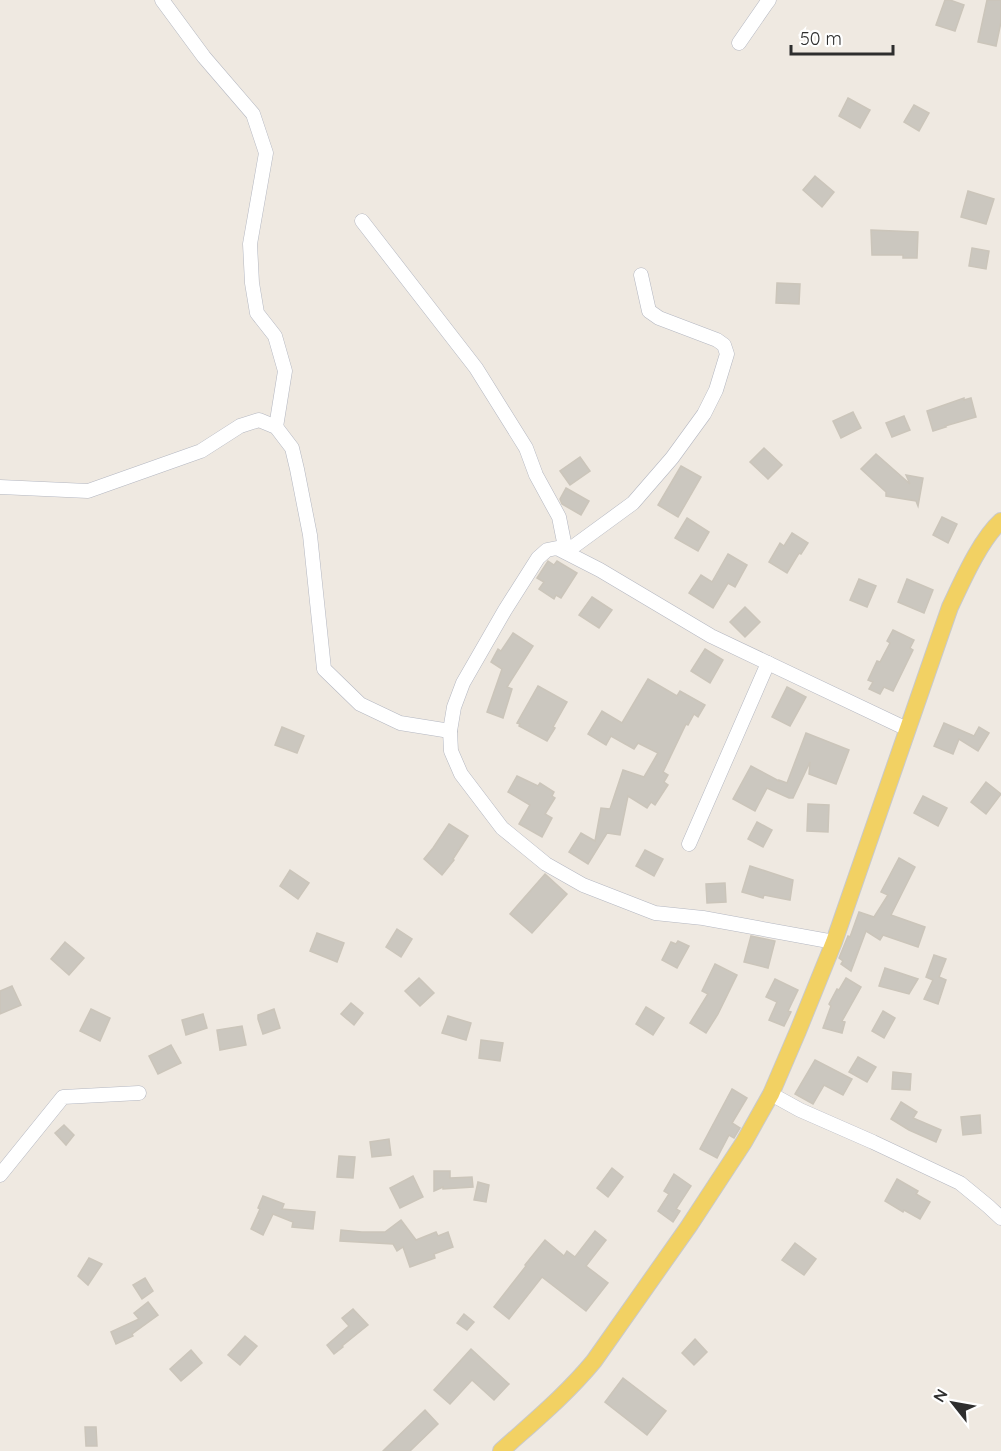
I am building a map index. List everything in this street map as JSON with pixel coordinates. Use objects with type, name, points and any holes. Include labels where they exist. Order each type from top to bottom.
[{"type":"main road","points":[[501,1451],[551,1407],[594,1361],[701,1207],[744,1142],[771,1094],[834,942],[950,607],[976,555],[1001,521]]},
{"type":"street","points":[[162,0],[204,57],[253,114],[266,153],[250,244],[252,283],[257,313],[274,336],[285,371],[276,427]]},
{"type":"street","points":[[739,43],[770,0]]},
{"type":"street","points":[[362,221],[476,368],[520,438],[536,475],[559,517],[566,552]]},
{"type":"street","points":[[566,552],[633,503],[672,458],[705,414],[717,390],[727,354],[724,345],[717,340],[659,318],[649,311],[641,275]]},
{"type":"street","points":[[0,487],[88,491],[201,451],[240,426],[259,420],[276,427],[292,448],[297,469],[310,535],[324,669],[360,704],[400,723],[450,731]]},
{"type":"street","points":[[834,942],[704,918],[655,913],[584,885],[546,864],[502,828],[461,774],[451,751],[450,731],[454,707],[463,683],[538,558],[552,548],[557,548],[600,570],[711,636],[907,729]]},
{"type":"street","points":[[689,844],[768,663]]},
{"type":"street","points":[[0,1175],[63,1097],[139,1093]]},
{"type":"street","points":[[771,1094],[800,1110],[960,1184],[1001,1218]]},
{"type":"building","points":[[945,0],[964,5],[955,31],[936,25]]},
{"type":"building","points":[[987,0],[1001,0],[1001,22],[996,46],[978,42]]},
{"type":"building","points":[[848,98],[870,110],[860,128],[839,116]]},
{"type":"building","points":[[914,105],[929,113],[919,131],[904,122]]},
{"type":"building","points":[[815,176],[834,192],[822,207],[803,190]]},
{"type":"building","points":[[968,191],[994,199],[986,224],[961,217]]},
{"type":"building","points":[[871,230],[918,232],[917,258],[903,258],[903,255],[872,255]]},
{"type":"building","points":[[972,248],[989,251],[986,269],[969,266]]},
{"type":"building","points":[[777,283],[800,284],[799,304],[776,303]]},
{"type":"building","points":[[964,398],[964,400],[971,398],[976,417],[933,431],[927,411]]},
{"type":"building","points":[[853,412],[861,428],[841,438],[833,421]]},
{"type":"building","points":[[904,416],[910,430],[892,437],[886,423]]},
{"type":"building","points":[[764,448],[782,465],[768,479],[750,462]]},
{"type":"building","points":[[876,454],[910,484],[906,475],[923,478],[918,506],[916,501],[886,496],[886,492],[861,469]]},
{"type":"building","points":[[580,457],[590,471],[570,485],[560,471]]},
{"type":"building","points":[[681,466],[701,477],[678,517],[658,505]]},
{"type":"building","points":[[566,488],[589,501],[581,515],[562,504],[560,499]]},
{"type":"building","points":[[942,517],[957,524],[948,543],[933,535]]},
{"type":"building","points":[[687,518],[709,532],[698,551],[675,538]]},
{"type":"building","points":[[792,533],[808,543],[787,573],[769,562],[780,543],[784,546]]},
{"type":"building","points":[[728,554],[747,565],[735,587],[728,583],[713,608],[689,593],[701,575],[712,582]]},
{"type":"building","points":[[548,561],[554,565],[557,561],[577,573],[561,598],[556,595],[554,599],[539,589],[544,582],[537,578]]},
{"type":"building","points":[[859,579],[876,586],[867,607],[850,600]]},
{"type":"building","points":[[907,579],[933,590],[924,613],[898,602]]},
{"type":"building","points":[[592,597],[612,610],[599,628],[579,615]]},
{"type":"building","points":[[745,607],[760,622],[745,637],[730,622]]},
{"type":"building","points":[[893,630],[914,640],[910,648],[913,650],[893,691],[884,687],[880,694],[869,689],[873,682],[868,680],[877,661],[880,662],[890,643],[887,641]]},
{"type":"building","points":[[513,633],[533,646],[507,687],[512,689],[503,718],[487,712],[502,669],[491,662],[498,649],[501,651]]},
{"type":"building","points":[[705,649],[723,660],[710,683],[691,671]]},
{"type":"building","points":[[648,679],[677,696],[680,691],[705,705],[698,717],[694,714],[688,725],[686,724],[663,772],[668,775],[664,782],[668,785],[655,805],[651,802],[647,808],[628,796],[620,835],[607,833],[588,864],[569,852],[581,833],[595,841],[601,808],[610,809],[623,770],[644,777],[658,753],[638,743],[634,749],[611,736],[606,745],[588,734],[602,711],[622,723]]},
{"type":"building","points":[[538,686],[567,702],[547,741],[517,723]]},
{"type":"building","points":[[787,687],[806,697],[790,726],[772,717]]},
{"type":"building","points":[[944,723],[974,736],[979,727],[989,733],[978,751],[959,739],[953,754],[934,746]]},
{"type":"building","points":[[282,727],[304,736],[297,753],[275,745]]},
{"type":"building","points":[[806,733],[849,750],[836,784],[809,774],[810,762],[793,798],[767,788],[755,811],[733,799],[751,766],[787,783]]},
{"type":"building","points":[[517,776],[538,786],[540,783],[554,792],[552,796],[555,798],[545,814],[552,818],[542,837],[519,824],[530,805],[508,792]]},
{"type":"building","points":[[986,782],[1001,794],[986,814],[971,802]]},
{"type":"building","points":[[923,796],[947,808],[938,826],[914,813]]},
{"type":"building","points":[[808,804],[829,805],[828,832],[807,831]]},
{"type":"building","points":[[757,822],[772,830],[763,847],[748,839]]},
{"type":"building","points":[[449,824],[468,836],[442,875],[424,859]]},
{"type":"building","points":[[645,850],[663,859],[654,876],[636,866]]},
{"type":"building","points":[[899,858],[915,867],[891,915],[925,927],[918,947],[883,935],[880,940],[866,931],[851,971],[841,964],[843,961],[839,958],[848,936],[850,937],[859,912],[874,917],[888,895],[881,892]]},
{"type":"building","points":[[750,866],[793,880],[790,900],[764,895],[763,898],[742,892]]},
{"type":"building","points":[[290,870],[309,883],[298,899],[280,886]]},
{"type":"building","points":[[545,874],[567,894],[532,933],[510,914]]},
{"type":"building","points":[[725,883],[726,902],[707,903],[706,884]]},
{"type":"building","points":[[397,929],[412,939],[401,957],[386,947]]},
{"type":"building","points":[[317,933],[344,943],[337,962],[310,951]]},
{"type":"building","points":[[751,936],[775,941],[768,968],[744,962]]},
{"type":"building","points":[[678,941],[689,946],[677,968],[662,960],[671,942],[676,944]]},
{"type":"building","points":[[65,942],[84,958],[69,975],[51,959]]},
{"type":"building","points":[[934,955],[946,959],[939,977],[946,980],[938,1004],[924,999],[933,980],[926,977]]},
{"type":"building","points":[[715,964],[737,975],[706,1033],[690,1023],[708,994],[702,991]]},
{"type":"building","points":[[885,968],[918,979],[909,994],[879,986]]},
{"type":"building","points":[[419,978],[434,993],[420,1006],[405,991]]},
{"type":"building","points":[[846,978],[861,987],[842,1021],[845,1022],[842,1033],[823,1028],[831,1006],[829,1004]]},
{"type":"building","points":[[775,979],[798,990],[784,1026],[769,1020],[777,1002],[766,997]]},
{"type":"building","points":[[12,986],[21,1005],[0,1014],[0,991]]},
{"type":"building","points":[[351,1003],[363,1013],[354,1025],[341,1014]]},
{"type":"building","points":[[646,1007],[664,1018],[653,1035],[636,1024]]},
{"type":"building","points":[[91,1009],[110,1018],[100,1041],[80,1031]]},
{"type":"building","points":[[274,1009],[280,1028],[263,1034],[258,1015]]},
{"type":"building","points":[[883,1011],[895,1018],[884,1038],[872,1031]]},
{"type":"building","points":[[203,1014],[207,1028],[186,1035],[182,1020]]},
{"type":"building","points":[[448,1016],[471,1023],[466,1040],[442,1033]]},
{"type":"building","points":[[242,1026],[246,1045],[220,1050],[217,1030]]},
{"type":"building","points":[[481,1040],[503,1043],[500,1061],[479,1058]]},
{"type":"building","points":[[171,1045],[181,1063],[158,1074],[149,1056]]},
{"type":"building","points":[[858,1057],[876,1067],[867,1082],[849,1072]]},
{"type":"building","points":[[815,1060],[852,1079],[843,1095],[824,1085],[813,1104],[795,1094]]},
{"type":"building","points":[[893,1072],[911,1074],[910,1090],[892,1089]]},
{"type":"building","points":[[732,1089],[747,1098],[732,1123],[740,1128],[734,1138],[729,1135],[717,1158],[700,1149]]},
{"type":"building","points":[[901,1102],[917,1112],[913,1118],[941,1130],[936,1142],[891,1119]]},
{"type":"building","points":[[980,1115],[981,1133],[963,1135],[961,1117]]},
{"type":"building","points":[[64,1125],[74,1135],[66,1145],[55,1133]]},
{"type":"building","points":[[389,1139],[391,1155],[372,1157],[370,1142]]},
{"type":"building","points":[[339,1156],[355,1157],[353,1178],[337,1177]]},
{"type":"building","points":[[612,1168],[623,1177],[608,1197],[597,1188]]},
{"type":"building","points":[[434,1171],[450,1171],[450,1178],[472,1177],[473,1187],[443,1189],[443,1187],[434,1191]]},
{"type":"building","points":[[674,1174],[691,1186],[676,1209],[680,1211],[673,1222],[658,1211],[669,1194],[664,1191]]},
{"type":"building","points":[[413,1176],[423,1197],[400,1208],[390,1188]]},
{"type":"building","points":[[897,1179],[918,1191],[916,1194],[930,1202],[920,1219],[885,1201]]},
{"type":"building","points":[[478,1182],[489,1185],[486,1202],[474,1200]]},
{"type":"building","points":[[263,1196],[284,1204],[282,1209],[315,1212],[313,1229],[292,1227],[293,1222],[273,1214],[263,1235],[251,1229]]},
{"type":"building","points":[[401,1220],[416,1240],[436,1232],[438,1236],[448,1232],[453,1247],[434,1254],[435,1258],[410,1267],[403,1247],[397,1251],[393,1244],[340,1241],[341,1230],[385,1232]]},
{"type":"building","points":[[595,1231],[606,1240],[586,1266],[608,1283],[586,1311],[542,1277],[509,1319],[494,1307],[545,1240],[564,1256],[567,1251],[575,1257]]},
{"type":"building","points":[[795,1243],[816,1259],[804,1275],[782,1260]]},
{"type":"building","points":[[89,1258],[102,1264],[88,1285],[78,1276]]},
{"type":"building","points":[[145,1278],[153,1291],[142,1299],[133,1285]]},
{"type":"building","points":[[148,1302],[158,1315],[132,1334],[133,1336],[116,1344],[111,1332],[139,1319],[134,1313]]},
{"type":"building","points":[[353,1309],[368,1325],[334,1354],[327,1345],[349,1326],[342,1318]]},
{"type":"building","points":[[464,1314],[474,1322],[467,1330],[457,1323]]},
{"type":"building","points":[[245,1336],[257,1346],[240,1365],[228,1355]]},
{"type":"building","points":[[695,1339],[707,1352],[694,1365],[682,1353]]},
{"type":"building","points":[[471,1349],[509,1384],[494,1400],[472,1380],[450,1404],[434,1390]]},
{"type":"building","points":[[191,1350],[202,1363],[181,1381],[170,1369]]},
{"type":"building","points":[[623,1378],[666,1411],[647,1435],[605,1402]]},
{"type":"building","points":[[425,1410],[438,1424],[410,1451],[383,1451]]},
{"type":"building","points":[[85,1427],[96,1427],[97,1446],[86,1446]]}]
